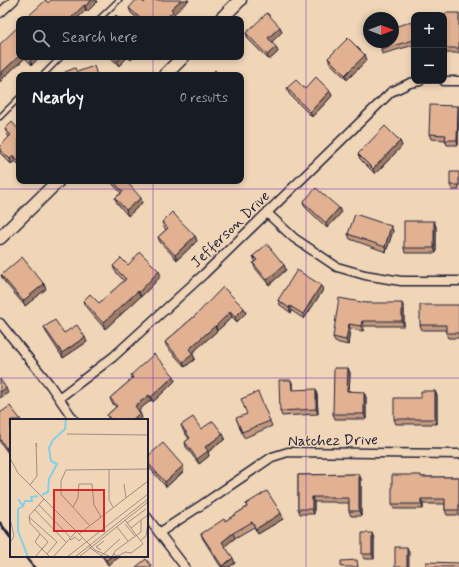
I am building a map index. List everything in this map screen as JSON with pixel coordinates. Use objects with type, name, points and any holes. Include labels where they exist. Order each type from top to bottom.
[{"type":"main road","points":[[224,16],[240,0]]},
{"type":"main road","points":[[168,72],[180,60]]},
{"type":"main road","points":[[0,238],[55,184]]},
{"type":"street","points":[[0,13],[14,0]]},
{"type":"street","points":[[447,81],[459,81]]},
{"type":"street","name":"Jefferson Drive","points":[[59,398],[113,357],[204,274],[391,92],[411,83]]},
{"type":"street","points":[[267,213],[294,238],[337,267],[365,275],[401,281],[459,281]]},
{"type":"street","points":[[0,323],[50,385],[73,419]]},
{"type":"street","name":"Natchez Drive","points":[[159,532],[272,457],[288,452],[459,454]]},
{"type":"street","points":[[148,518],[185,567]]},
{"type":"lane","points":[[102,16],[119,0]]},
{"type":"lane","points":[[45,72],[58,60]]},
{"type":"lane","points":[[0,117],[16,101]]},
{"type":"building","points":[[46,0],[48,3],[51,0],[92,0],[85,6],[84,5],[73,16],[28,16]]},
{"type":"building","points":[[136,0],[141,0],[144,3],[146,0],[181,0],[171,9],[173,11],[168,16],[138,16],[129,8]]},
{"type":"building","points":[[267,13],[280,27],[268,38],[276,47],[267,55],[246,33]]},
{"type":"building","points":[[447,13],[459,13],[459,48],[447,48]]},
{"type":"building","points":[[411,22],[411,41],[399,44],[399,25]]},
{"type":"building","points":[[16,29],[16,59],[0,75],[0,44]]},
{"type":"building","points":[[348,38],[365,55],[345,75],[328,58]]},
{"type":"building","points":[[94,66],[96,72],[77,72]]},
{"type":"building","points":[[75,68],[77,72],[65,72]]},
{"type":"building","points":[[316,77],[330,91],[310,112],[287,88],[296,80],[305,89]]},
{"type":"building","points":[[430,105],[458,106],[457,140],[445,140],[446,135],[429,134]]},
{"type":"building","points":[[12,122],[16,127],[16,159],[13,156],[10,159],[0,150],[0,146],[11,135],[5,129]]},
{"type":"building","points":[[385,126],[400,141],[373,169],[358,154]]},
{"type":"building","points":[[450,172],[459,172],[459,185],[450,185]]},
{"type":"building","points":[[116,184],[129,184],[141,198],[126,210],[115,198],[123,192]]},
{"type":"building","points":[[316,188],[339,208],[326,223],[303,202]]},
{"type":"building","points":[[172,212],[195,236],[175,255],[158,237],[168,228],[162,222]]},
{"type":"building","points":[[355,214],[391,226],[385,247],[348,234]]},
{"type":"building","points":[[404,221],[434,221],[434,248],[404,248]]},
{"type":"building","points":[[267,244],[284,265],[267,280],[253,263],[257,260],[253,256]]},
{"type":"building","points":[[140,252],[159,271],[139,292],[138,291],[103,323],[83,301],[90,294],[99,303],[126,279],[113,266],[121,258],[128,265]]},
{"type":"building","points":[[22,257],[44,284],[23,301],[1,275]]},
{"type":"building","points":[[297,270],[321,285],[303,314],[290,306],[289,308],[278,300]]},
{"type":"building","points":[[223,287],[244,308],[235,317],[230,312],[189,349],[193,354],[183,362],[165,342],[196,315]]},
{"type":"building","points":[[339,298],[366,303],[402,303],[402,321],[362,321],[361,326],[349,324],[346,340],[333,337]]},
{"type":"building","points":[[420,305],[459,305],[459,333],[446,333],[446,325],[420,325]]},
{"type":"building","points":[[55,320],[64,333],[77,325],[85,337],[62,353],[44,327]]},
{"type":"building","points":[[154,354],[174,376],[151,397],[149,395],[135,406],[140,413],[133,419],[110,419],[107,415],[117,406],[110,398],[133,378],[131,375]]},
{"type":"building","points":[[334,368],[348,368],[347,391],[364,392],[364,414],[333,414]]},
{"type":"building","points":[[0,379],[6,388],[0,392]]},
{"type":"building","points":[[279,380],[291,380],[292,390],[316,389],[316,409],[280,411]]},
{"type":"building","points":[[421,391],[435,391],[435,419],[394,419],[394,398],[421,398]]},
{"type":"building","points":[[258,392],[270,421],[242,432],[236,418],[247,414],[241,399]]},
{"type":"building","points":[[10,406],[20,419],[10,419],[10,445],[6,448],[0,439],[0,413]]},
{"type":"building","points":[[193,417],[201,429],[213,421],[223,434],[205,447],[208,451],[197,459],[185,442],[190,438],[181,425]]},
{"type":"building","points":[[163,443],[183,466],[165,482],[148,463],[148,456]]},
{"type":"building","points":[[359,474],[359,511],[349,511],[349,498],[334,497],[312,497],[312,509],[298,509],[298,475]]},
{"type":"building","points":[[392,475],[459,477],[459,510],[445,510],[445,499],[421,499],[421,504],[392,504]]},
{"type":"building","points":[[267,491],[281,513],[256,529],[252,522],[233,533],[222,542],[233,558],[222,566],[201,534],[224,519],[225,521],[247,507],[246,504]]},
{"type":"building","points":[[362,533],[372,533],[372,554],[362,554]]},
{"type":"building","points":[[395,547],[407,547],[407,567],[395,567]]},
{"type":"building","points":[[104,557],[110,557],[106,560]]},
{"type":"building","points":[[146,559],[152,567],[136,567]]},
{"type":"building","points":[[357,560],[358,567],[341,567],[341,561]]},
{"type":"building","points":[[426,562],[459,563],[459,567],[426,567]]},
{"type":"railway","points":[[0,523],[10,537]]},
{"type":"railway","points":[[26,557],[34,567]]}]
